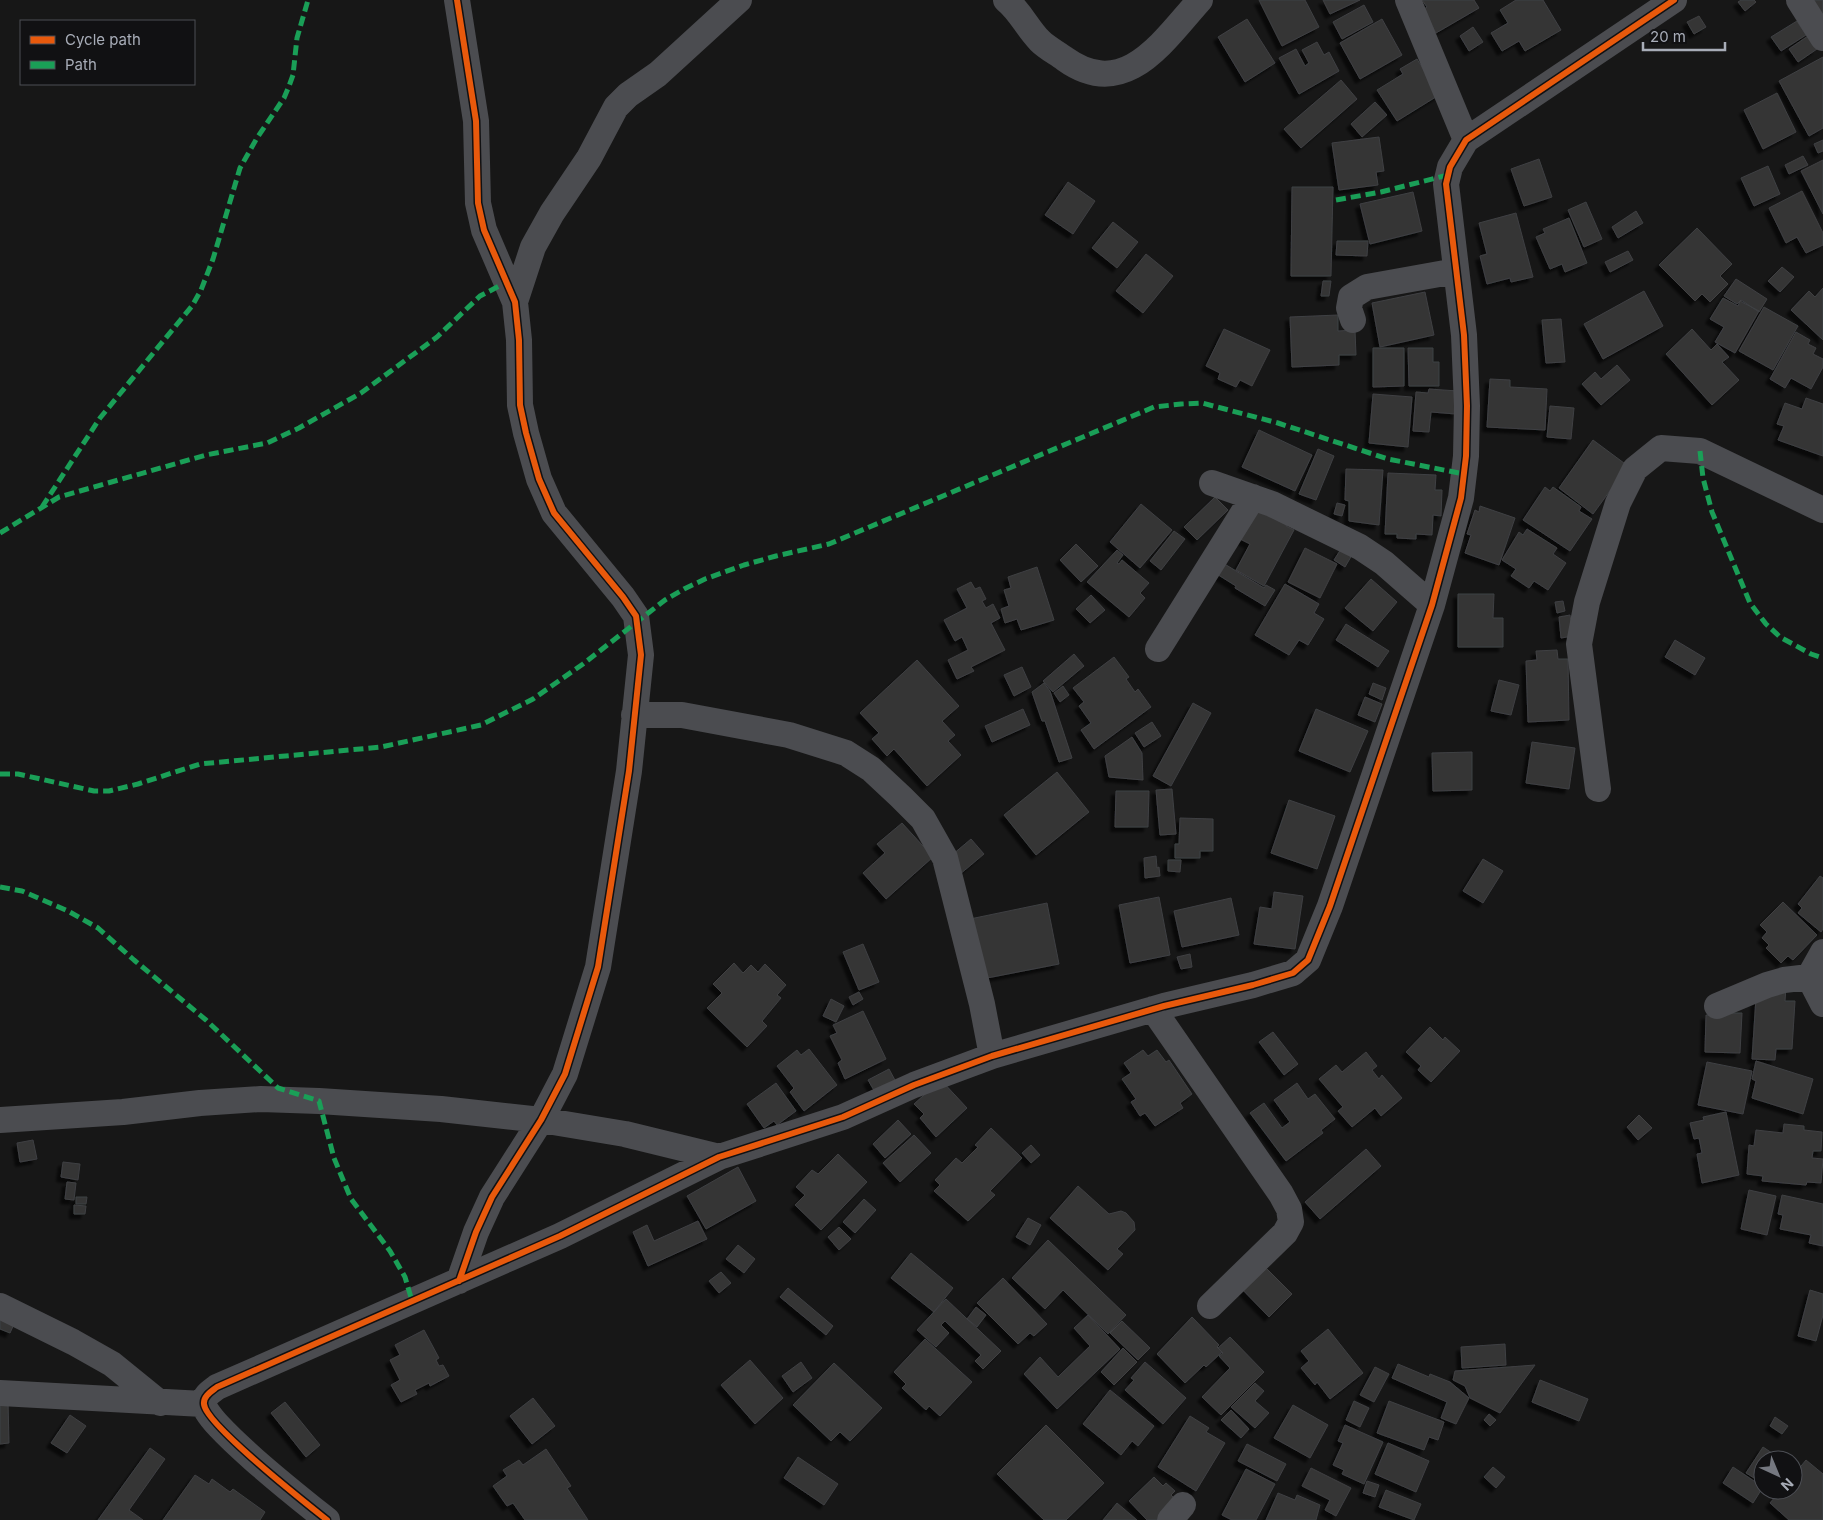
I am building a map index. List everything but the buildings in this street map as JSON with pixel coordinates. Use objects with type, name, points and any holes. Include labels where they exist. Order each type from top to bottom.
[{"type":"street","points":[[457,0],[476,121],[478,203],[484,230],[515,302],[519,340],[520,405],[538,479],[554,513],[636,616],[642,655],[629,771],[598,967],[565,1074],[542,1120],[492,1197],[476,1232],[459,1281]]},
{"type":"street","points":[[515,302],[533,247],[552,213],[589,158],[616,107],[628,95],[658,74],[739,0]]},
{"type":"street","points":[[1006,0],[1016,8],[1040,41],[1078,69],[1105,75],[1125,70],[1144,60],[1200,0]]},
{"type":"street","points":[[1408,0],[1466,140]]},
{"type":"street","points":[[327,1520],[222,1431],[207,1414],[204,1404],[206,1397],[217,1387],[560,1236],[719,1157],[843,1117],[914,1085],[992,1056],[1153,1009],[1253,985],[1293,973],[1308,960],[1330,906],[1432,606],[1461,498],[1466,456],[1467,406],[1464,335],[1446,184],[1450,167],[1466,140],[1674,0]]},
{"type":"street","points":[[1799,0],[1823,38]]},
{"type":"street","points":[[1353,320],[1349,308],[1351,297],[1367,287],[1456,271]]},
{"type":"street","points":[[1598,789],[1579,644],[1587,602],[1618,503],[1635,469],[1661,448],[1700,451],[1823,510]]},
{"type":"street","points":[[1212,483],[1272,504],[1360,547],[1384,564],[1432,606]]},
{"type":"street","points":[[1158,649],[1253,497]]},
{"type":"street","points":[[634,715],[682,715],[789,735],[846,754],[871,769],[901,797],[923,819],[944,858],[982,1004],[992,1056]]},
{"type":"street","points":[[1809,977],[1823,952]]},
{"type":"street","points":[[1809,977],[1823,1004]]},
{"type":"street","points":[[1717,1006],[1767,985],[1784,980],[1809,977]]},
{"type":"street","points":[[1153,1009],[1281,1194],[1289,1209],[1291,1222],[1285,1234],[1210,1306]]},
{"type":"street","points":[[0,1120],[123,1112],[200,1103],[261,1099],[319,1101],[441,1109],[542,1120],[624,1134],[719,1157]]},
{"type":"street","points":[[0,1306],[73,1342],[112,1364],[160,1403]]},
{"type":"street","points":[[0,1393],[204,1404]]},
{"type":"marked path","points":[[42,507],[100,418],[192,306],[201,290],[213,259],[240,168],[257,138],[284,98],[289,86],[293,75],[297,38],[308,0]]},
{"type":"marked path","points":[[1336,200],[1381,192],[1448,175]]},
{"type":"marked path","points":[[0,533],[59,497],[206,455],[267,443],[299,428],[361,393],[437,337],[480,296],[507,282]]},
{"type":"marked path","points":[[0,774],[18,774],[94,791],[109,791],[138,784],[200,764],[381,747],[481,725],[533,699],[583,664],[665,600],[705,579],[744,565],[829,544],[1154,407],[1202,403],[1278,423],[1388,459],[1464,474]]},
{"type":"marked path","points":[[1700,451],[1703,478],[1712,512],[1750,603],[1766,624],[1780,637],[1811,654],[1823,658]]},
{"type":"marked path","points":[[0,887],[22,891],[68,911],[98,928],[206,1020],[278,1088],[319,1101],[334,1158],[351,1199],[390,1251],[405,1277],[412,1301]]},
{"type":"cycle path","points":[[457,0],[476,121],[478,203],[484,230],[515,302],[519,340],[520,405],[526,433],[539,479],[554,513],[623,597],[636,616],[641,655],[629,771],[598,967],[565,1074],[541,1120],[492,1197],[476,1232],[459,1281]]},
{"type":"cycle path","points":[[327,1520],[258,1464],[221,1428],[209,1414],[204,1404],[208,1394],[217,1387],[560,1236],[719,1157],[843,1117],[914,1085],[992,1056],[1164,1006],[1253,985],[1293,973],[1308,960],[1330,906],[1432,605],[1461,498],[1466,456],[1467,406],[1464,335],[1446,184],[1450,167],[1466,140],[1674,0]]}]
